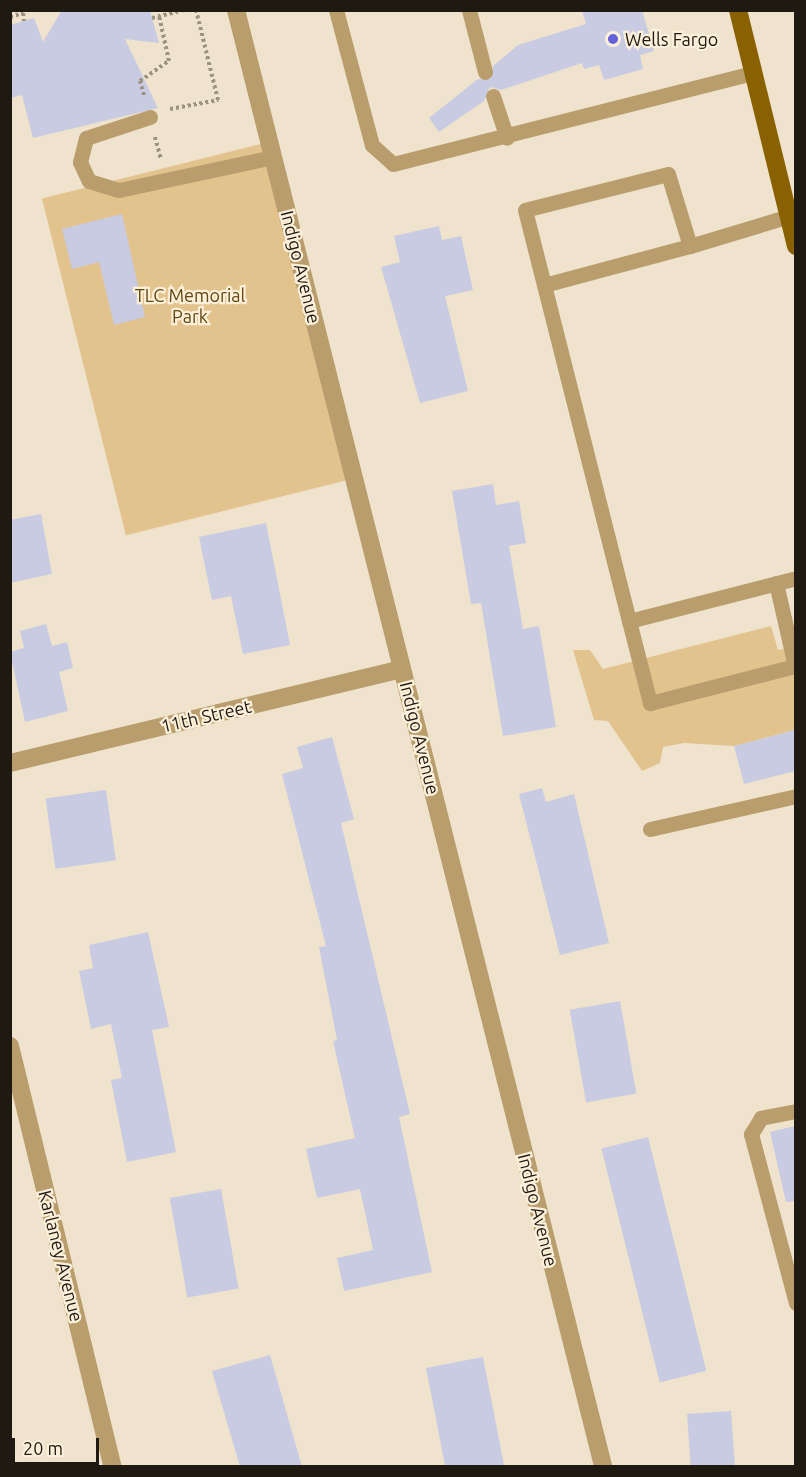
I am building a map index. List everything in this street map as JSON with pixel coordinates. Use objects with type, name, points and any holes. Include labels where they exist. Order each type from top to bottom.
[{"type":"main road","points":[[738,10],[792,215],[795,246]]},
{"type":"street","name":"Indigo Avenue","points":[[236,10],[603,1467]]},
{"type":"street","name":"11th Street","points":[[10,763],[402,669]]},
{"type":"street","name":"Karlaney Avenue","points":[[10,1046],[112,1467]]},
{"type":"lane","points":[[336,10],[372,145],[393,164],[507,138],[753,73]]},
{"type":"lane","points":[[469,10],[485,72]]},
{"type":"lane","points":[[493,96],[507,138]]},
{"type":"lane","points":[[150,117],[94,133],[80,149],[83,173],[100,189],[166,180],[273,157]]},
{"type":"lane","points":[[690,246],[668,174],[525,210],[650,703],[795,666],[776,583]]},
{"type":"lane","points":[[544,285],[690,246],[792,215]]},
{"type":"lane","points":[[629,621],[795,578]]},
{"type":"lane","points":[[650,829],[795,796]]},
{"type":"lane","points":[[795,1111],[761,1118],[751,1134],[795,1304]]},
{"type":"path","points":[[152,18],[183,10]]},
{"type":"path","points":[[150,117],[218,100],[196,10]]},
{"type":"path","points":[[10,17],[22,13],[24,21]]},
{"type":"path","points":[[159,16],[169,61],[140,81],[166,180]]},
{"type":"green space","name":"TLC Memorial Park","points":[[269,142],[353,479],[126,535],[42,199]]},
{"type":"green space","points":[[771,626],[778,650],[795,647],[795,730],[734,746],[684,743],[663,747],[660,763],[642,771],[608,721],[594,720],[573,650],[590,650],[603,669]]},
{"type":"building","points":[[62,10],[150,10],[159,43],[125,39],[158,108],[33,138],[22,95],[10,98],[10,25],[34,18],[43,42]]},
{"type":"building","points":[[582,10],[642,10],[654,51],[640,55],[643,69],[604,80],[599,65],[584,69],[582,63],[501,90],[490,87],[484,101],[439,132],[429,118],[478,79],[491,79],[493,66],[518,45],[586,24]]},
{"type":"building","points":[[122,214],[145,317],[114,325],[99,262],[72,269],[62,229]]},
{"type":"building","points":[[439,226],[442,240],[461,236],[473,290],[445,296],[468,391],[420,403],[381,267],[400,262],[394,236]]},
{"type":"building","points":[[493,484],[496,505],[519,501],[526,543],[509,546],[523,629],[539,626],[556,727],[503,736],[481,603],[471,604],[452,491]]},
{"type":"building","points":[[41,514],[52,574],[10,583],[10,520]]},
{"type":"building","points":[[266,523],[290,645],[243,654],[231,596],[212,600],[199,537]]},
{"type":"building","points":[[46,624],[52,646],[67,642],[73,668],[59,672],[68,711],[25,722],[10,652],[24,648],[20,631]]},
{"type":"building","points":[[795,730],[795,771],[744,784],[734,746]]},
{"type":"building","points":[[332,737],[354,819],[341,823],[410,1114],[399,1117],[432,1272],[344,1291],[337,1258],[373,1250],[360,1189],[317,1198],[306,1149],[355,1138],[333,1041],[337,1040],[319,947],[326,946],[282,774],[303,768],[297,747]]},
{"type":"building","points":[[542,788],[546,802],[574,794],[609,943],[560,955],[519,794]]},
{"type":"building","points":[[106,790],[116,860],[55,869],[46,798]]},
{"type":"building","points":[[148,932],[169,1027],[152,1030],[176,1152],[127,1162],[111,1080],[122,1078],[111,1024],[91,1029],[79,971],[93,968],[89,945]]},
{"type":"building","points":[[620,1001],[636,1094],[586,1102],[570,1010]]},
{"type":"building","points":[[795,1126],[795,1201],[786,1202],[770,1132]]},
{"type":"building","points":[[648,1137],[706,1371],[660,1382],[601,1149]]},
{"type":"building","points":[[221,1189],[239,1288],[187,1297],[170,1198]]},
{"type":"building","points":[[270,1355],[302,1467],[240,1467],[212,1371]]},
{"type":"building","points":[[483,1357],[504,1466],[445,1466],[426,1368]]},
{"type":"building","points":[[731,1411],[735,1466],[691,1466],[687,1414]]},
{"type":"place","name":"Wells Fargo","points":[[613,39]]}]
